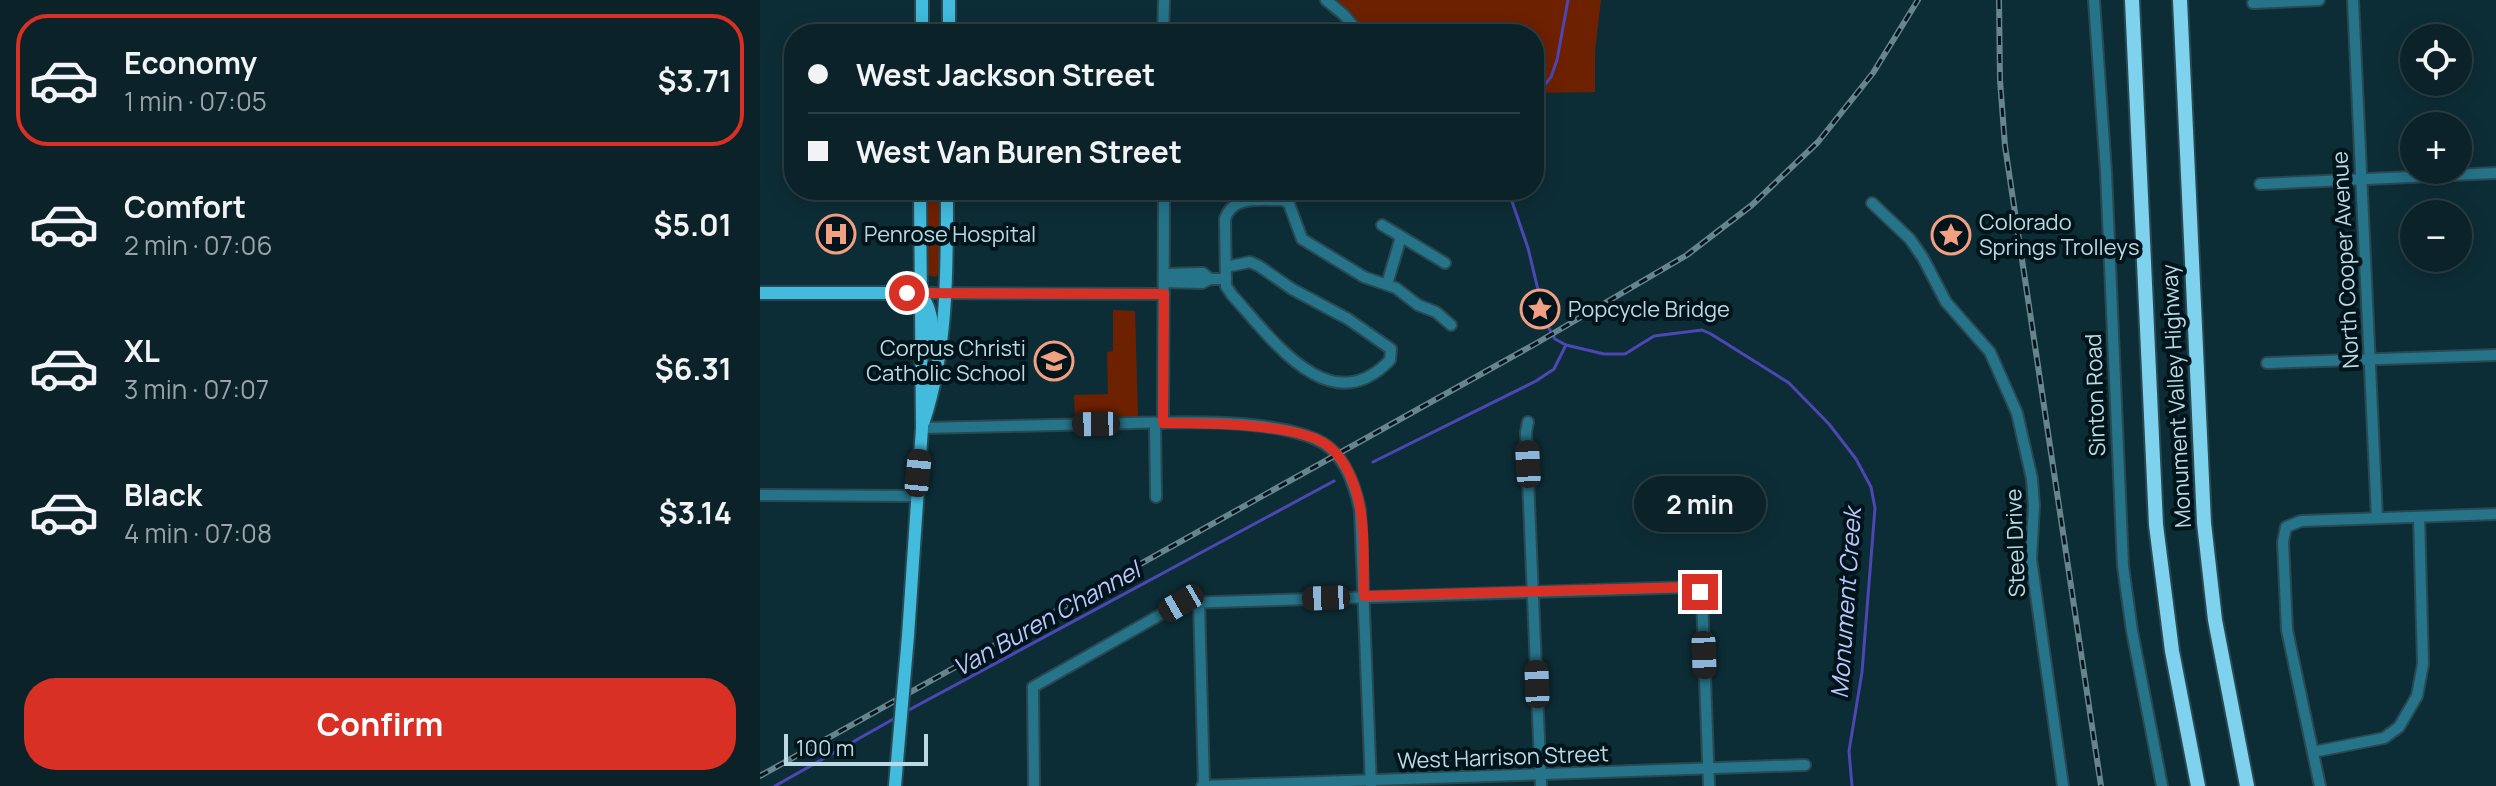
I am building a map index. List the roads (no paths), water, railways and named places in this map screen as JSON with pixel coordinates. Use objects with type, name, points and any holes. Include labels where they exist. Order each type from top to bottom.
[{"type":"highway","name":"Monument Valley Highway","points":[[2132,0],[2156,525],[2170,642],[2198,786]]},
{"type":"highway","name":"Monument Valley Highway","points":[[2180,3],[2203,514],[2217,633],[2247,786]]},
{"type":"main road","points":[[922,0],[922,24]]},
{"type":"main road","points":[[949,0],[949,24]]},
{"type":"main road","points":[[895,786],[922,428],[920,200]]},
{"type":"main road","points":[[922,428],[931,400],[946,293],[947,200]]},
{"type":"main road","points":[[760,293],[919,293],[926,300],[931,313],[934,376]]},
{"type":"street","points":[[1163,24],[1164,0]]},
{"type":"street","points":[[1326,0],[1352,24]]},
{"type":"street","name":"Sinton Road","points":[[2094,0],[2106,172],[2123,566],[2132,631],[2162,786]]},
{"type":"street","points":[[2253,3],[2319,0]]},
{"type":"street","name":"North Cooper Avenue","points":[[2353,0],[2377,518]]},
{"type":"street","points":[[2260,184],[2496,173]]},
{"type":"street","points":[[1156,497],[1164,200]]},
{"type":"street","points":[[919,293],[1164,284],[1203,273],[1210,279],[1226,273],[1250,262],[1386,344],[1392,354],[1390,360],[1359,379],[1340,382],[1318,378],[1298,365],[1226,286],[1226,273],[1225,219],[1231,206],[1241,201],[1284,200],[1289,204],[1302,239],[1364,277],[1387,284],[1418,305],[1436,312],[1451,325]]},
{"type":"street","name":"Steel Drive","points":[[1872,203],[1910,239],[1946,302],[1990,352],[2017,413],[2032,479],[2031,559],[2063,786]]},
{"type":"street","points":[[1382,225],[1445,263]]},
{"type":"street","points":[[1387,284],[1401,237]]},
{"type":"street","points":[[2267,363],[2496,355]]},
{"type":"street","points":[[1528,422],[1540,781]]},
{"type":"street","points":[[922,428],[1159,423],[1250,426],[1320,440],[1329,447],[1343,462],[1357,496],[1362,524],[1371,784]]},
{"type":"street","points":[[760,495],[916,496]]},
{"type":"street","points":[[2320,786],[2287,630],[2283,542],[2286,527],[2301,521],[2496,514]]},
{"type":"street","points":[[2313,752],[2384,738],[2405,720],[2417,696],[2423,664],[2419,517]]},
{"type":"street","points":[[1034,786],[1033,687],[1181,603],[1692,587],[1700,592],[1709,786]]},
{"type":"street","points":[[1199,602],[1203,786]]},
{"type":"street","name":"West Harrison Street","points":[[1203,786],[1540,781],[1805,765]]},
{"type":"waterway","name":"Monument Creek","points":[[1544,86],[1557,60],[1568,0]]},
{"type":"waterway","name":"Monument Creek","points":[[1511,200],[1528,248],[1546,323],[1555,339],[1566,345],[1604,354],[1625,354],[1654,336],[1702,330],[1789,383],[1829,424],[1856,459],[1871,487],[1875,508],[1862,672],[1849,751],[1852,786]]},
{"type":"waterway","name":"Van Buren Channel","points":[[1373,462],[1536,381],[1554,369],[1566,345]]},
{"type":"waterway","name":"Van Buren Channel","points":[[907,711],[1334,481]]},
{"type":"waterway","name":"Van Buren Channel","points":[[775,786],[897,717]]},
{"type":"railway","points":[[760,776],[1535,344],[1687,255],[1752,205],[1818,142],[1873,73],[1918,0]]},
{"type":"railway","points":[[1999,0],[2005,146],[2101,786]]},
{"type":"place","name":"Penrose Hospital","points":[[836,234]]},
{"type":"place","name":"Colorado Springs Trolleys","points":[[1951,235]]},
{"type":"place","name":"Popcycle Bridge","points":[[1540,309]]},
{"type":"place","name":"Corpus Christi Catholic School","points":[[1054,361]]}]
